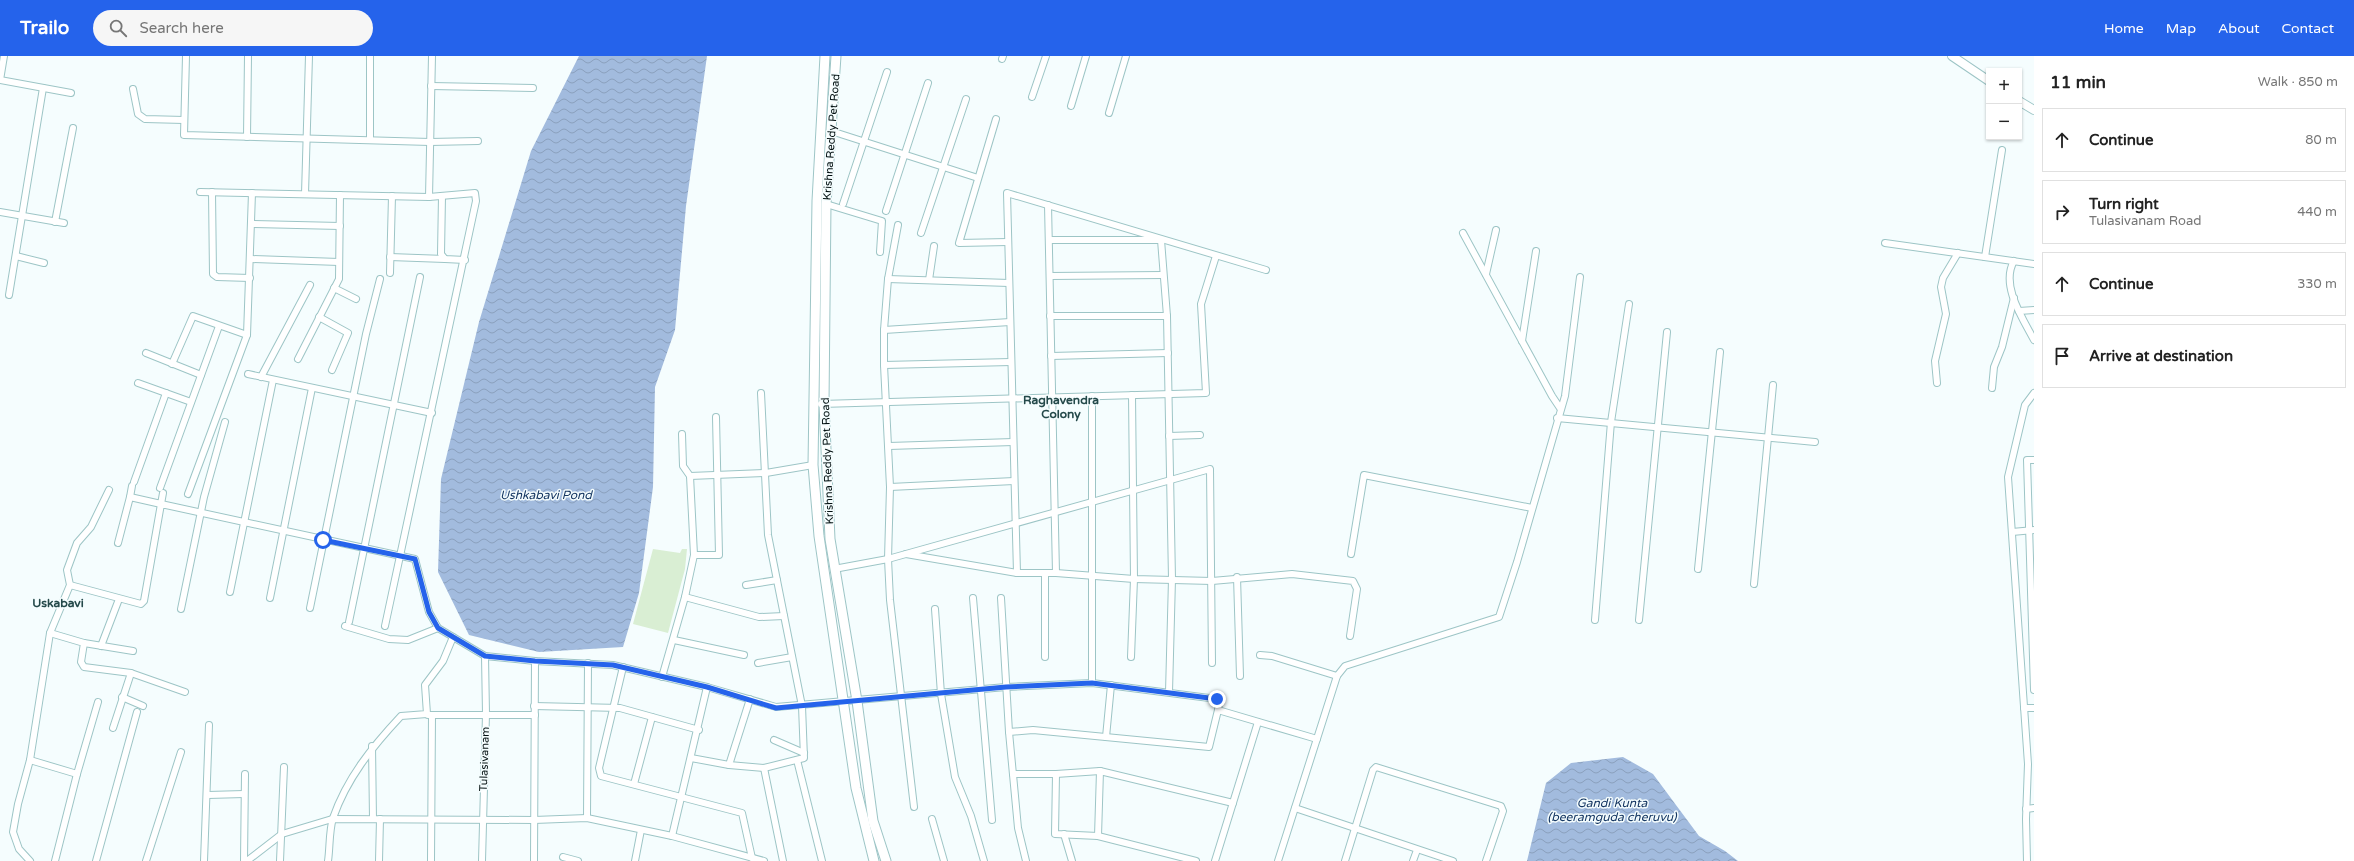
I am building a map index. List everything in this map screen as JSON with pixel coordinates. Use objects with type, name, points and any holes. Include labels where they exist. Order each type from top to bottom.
[{"type":"main road","name":"Krishna Reddy Pet Road","points":[[825,56],[816,201],[813,464],[819,536],[845,701],[856,788],[874,861]]},
{"type":"main road","name":"Krishna Reddy Pet Road","points":[[836,56],[826,204],[824,404],[834,569],[857,700],[873,821],[886,861]]},
{"type":"street","points":[[4,56],[0,80],[70,93]]},
{"type":"street","points":[[186,56],[184,135],[430,142],[478,141]]},
{"type":"street","points":[[247,137],[248,56]]},
{"type":"street","points":[[305,194],[309,56]]},
{"type":"street","points":[[370,56],[370,140]]},
{"type":"street","points":[[429,197],[432,56]]},
{"type":"street","points":[[1032,97],[1046,56]]},
{"type":"street","points":[[1071,106],[1086,56]]},
{"type":"street","points":[[1109,113],[1126,56]]},
{"type":"street","points":[[1952,56],[1986,79]]},
{"type":"street","points":[[843,204],[887,72]]},
{"type":"street","points":[[886,211],[928,83]]},
{"type":"street","points":[[431,86],[533,88]]},
{"type":"street","points":[[9,295],[43,88]]},
{"type":"street","points":[[133,89],[138,114],[145,118],[184,120]]},
{"type":"street","points":[[921,233],[966,98]]},
{"type":"street","points":[[2022,103],[2034,110]]},
{"type":"street","points":[[996,119],[959,243],[1008,242]]},
{"type":"street","points":[[55,222],[73,128]]},
{"type":"street","points":[[831,131],[904,156],[978,178]]},
{"type":"street","points":[[1985,257],[2002,150]]},
{"type":"street","points":[[200,192],[429,197],[475,193],[476,201],[465,260],[385,626]]},
{"type":"street","points":[[212,192],[213,274],[217,277],[250,278]]},
{"type":"street","points":[[1016,573],[1007,192],[1162,240],[1266,270]]},
{"type":"street","points":[[188,494],[247,335],[252,193]]},
{"type":"street","points":[[298,359],[339,279],[340,195]]},
{"type":"street","points":[[390,273],[392,196]]},
{"type":"street","points":[[442,196],[442,254],[444,259]]},
{"type":"street","points":[[826,204],[882,221],[880,252]]},
{"type":"street","points":[[1048,205],[1056,573]]},
{"type":"street","points":[[0,212],[64,223]]},
{"type":"street","points":[[252,224],[340,226]]},
{"type":"street","points":[[898,225],[888,279],[884,330],[884,365],[890,487],[888,559],[890,600],[903,697],[914,807]]},
{"type":"street","points":[[1486,274],[1496,230]]},
{"type":"street","points":[[1463,233],[1560,408]]},
{"type":"street","points":[[1049,240],[1162,240]]},
{"type":"street","points":[[1162,240],[1163,275],[1167,316],[1169,394],[1169,479],[1172,580],[1170,692]]},
{"type":"street","points":[[1885,243],[2034,264]]},
{"type":"street","points":[[929,280],[934,246]]},
{"type":"street","points":[[1522,341],[1536,252]]},
{"type":"street","points":[[1938,383],[1935,361],[1946,314],[1941,287],[1943,278],[1958,253]]},
{"type":"street","points":[[16,256],[44,263]]},
{"type":"street","points":[[814,404],[1206,393],[1201,304],[1216,256]]},
{"type":"street","points":[[390,257],[465,260]]},
{"type":"street","points":[[250,259],[339,262]]},
{"type":"street","points":[[2014,261],[2009,275],[2014,298],[2019,312],[2034,340]]},
{"type":"street","points":[[1050,276],[1163,275]]},
{"type":"street","points":[[420,277],[347,624],[389,639],[408,640],[438,628]]},
{"type":"street","points":[[1278,861],[1337,676],[1347,664],[1499,618],[1517,562],[1557,418],[1565,396],[1580,277]]},
{"type":"street","points":[[310,608],[353,397],[380,279]]},
{"type":"street","points":[[888,279],[1009,283]]},
{"type":"street","points":[[261,377],[310,285]]},
{"type":"street","points":[[334,288],[356,299]]},
{"type":"street","points":[[1992,388],[1994,367],[2002,347],[2014,298]]},
{"type":"street","points":[[1595,620],[1611,422],[1629,304]]},
{"type":"street","points":[[2019,312],[2034,310]]},
{"type":"street","points":[[172,364],[193,316],[247,335]]},
{"type":"street","points":[[1050,316],[1167,316]]},
{"type":"street","points":[[319,317],[349,334],[332,370]]},
{"type":"street","points":[[884,330],[1010,322]]},
{"type":"street","points":[[70,585],[141,604],[144,601],[162,491],[191,402],[219,326]]},
{"type":"street","points":[[1639,620],[1667,332]]},
{"type":"street","points":[[146,352],[201,375]]},
{"type":"street","points":[[1698,569],[1720,352]]},
{"type":"street","points":[[1051,356],[1168,353]]},
{"type":"street","points":[[884,365],[1011,362]]},
{"type":"street","points":[[248,374],[393,406],[432,413]]},
{"type":"street","points":[[230,592],[273,380]]},
{"type":"street","points":[[138,384],[191,402]]},
{"type":"street","points":[[1754,584],[1770,438],[1774,385]]},
{"type":"street","points":[[270,598],[312,388]]},
{"type":"street","points":[[118,543],[133,484],[166,393]]},
{"type":"street","points":[[691,758],[728,766],[764,768],[804,758],[802,706],[768,535],[761,393]]},
{"type":"street","points":[[2027,861],[2026,809],[2028,764],[2008,477],[2026,405],[2034,393]]},
{"type":"street","points":[[1131,657],[1134,579],[1132,395]]},
{"type":"street","points":[[1092,396],[1094,576],[1092,683]]},
{"type":"street","points":[[694,555],[719,555],[716,418]]},
{"type":"street","points":[[1557,418],[1815,442]]},
{"type":"street","points":[[181,609],[202,512],[225,422]]},
{"type":"street","points":[[662,677],[674,640],[694,555],[690,476],[683,466],[682,434]]},
{"type":"street","points":[[1169,436],[1200,435]]},
{"type":"street","points":[[889,446],[1013,442]]},
{"type":"street","points":[[2034,460],[2027,460],[2032,531],[2034,690]]},
{"type":"street","points":[[690,476],[766,473],[813,464]]},
{"type":"street","points":[[834,569],[888,559],[1169,479],[1210,469],[1212,662]]},
{"type":"street","points":[[1351,554],[1364,475],[1532,508]]},
{"type":"street","points":[[890,487],[1014,481]]},
{"type":"street","points":[[30,861],[17,845],[13,832],[18,804],[30,760],[50,633],[70,585],[67,570],[77,543],[91,527],[109,490]]},
{"type":"street","points":[[130,497],[415,559],[429,612],[438,628],[485,656],[535,661],[623,666],[662,677],[707,687],[776,708],[1006,687],[1092,683],[1217,699],[1219,702],[1210,747],[1033,730],[1009,732]]},
{"type":"street","points":[[2012,532],[2032,531]]},
{"type":"street","points":[[904,554],[1016,573],[1056,573],[1134,579],[1212,581],[1237,577],[1292,574],[1353,581],[1357,589],[1350,636]]},
{"type":"street","points":[[1045,573],[1045,657]]},
{"type":"street","points":[[1237,577],[1240,676]]},
{"type":"street","points":[[746,585],[777,580]]},
{"type":"street","points":[[685,597],[759,617],[784,616]]},
{"type":"street","points":[[973,598],[992,820]]},
{"type":"street","points":[[1001,598],[1009,732],[1018,828],[1026,861]]},
{"type":"street","points":[[101,646],[119,599]]},
{"type":"street","points":[[935,609],[941,694],[955,777],[971,816],[984,861]]},
{"type":"street","points":[[50,633],[84,643],[133,651]]},
{"type":"street","points":[[431,861],[432,818],[430,715],[425,685],[443,661],[454,638]]},
{"type":"street","points":[[674,640],[744,655]]},
{"type":"street","points":[[84,643],[81,662],[84,667],[131,673],[185,692]]},
{"type":"street","points":[[1260,655],[1272,656],[1337,676]]},
{"type":"street","name":"Tulasivanam","points":[[482,861],[486,714],[485,656]]},
{"type":"street","points":[[758,663],[792,657]]},
{"type":"street","points":[[534,861],[535,661]]},
{"type":"street","points":[[587,818],[589,707],[588,663]]},
{"type":"street","points":[[623,666],[613,708],[600,773],[601,776],[742,813],[752,858]]},
{"type":"street","points":[[113,728],[131,673]]},
{"type":"street","points":[[1106,737],[1111,685]]},
{"type":"street","points":[[672,836],[699,730],[707,687]]},
{"type":"street","points":[[122,697],[143,706]]},
{"type":"street","points":[[728,766],[750,699]]},
{"type":"street","points":[[55,861],[77,774],[98,702]]},
{"type":"street","points":[[534,706],[613,708],[699,730]]},
{"type":"street","points":[[2024,708],[2034,708]]},
{"type":"street","points":[[1218,710],[1317,739]]},
{"type":"street","points":[[96,861],[137,712]]},
{"type":"street","points":[[328,861],[332,819],[348,784],[372,746],[401,716],[486,714],[535,715]]},
{"type":"street","points":[[634,784],[652,717]]},
{"type":"street","points":[[1215,861],[1258,722]]},
{"type":"street","points":[[204,861],[208,794],[209,725]]},
{"type":"street","points":[[774,740],[804,753]]},
{"type":"street","points":[[372,746],[379,861]]},
{"type":"street","points":[[146,861],[181,752]]},
{"type":"street","points":[[30,760],[77,774]]},
{"type":"street","points":[[797,760],[822,861]]},
{"type":"street","points":[[280,861],[284,767]]},
{"type":"street","points":[[764,768],[783,861]]},
{"type":"street","points":[[1345,861],[1373,770],[1380,768],[1501,806],[1503,811],[1486,861]]},
{"type":"street","points":[[1013,774],[1056,774],[1100,771],[1233,803]]},
{"type":"street","points":[[1098,836],[1100,771]]},
{"type":"street","points":[[244,861],[245,774]]},
{"type":"street","points":[[1056,774],[1055,834],[1098,836],[1196,861]]},
{"type":"street","points":[[208,794],[244,794]]},
{"type":"street","points":[[1295,808],[1453,861]]},
{"type":"street","points":[[2026,809],[2034,808]]},
{"type":"street","points":[[247,861],[282,834],[332,819],[432,818],[534,820],[587,818],[672,836],[740,858],[752,858],[764,861]]},
{"type":"street","points":[[932,819],[944,861]]},
{"type":"street","points":[[636,861],[641,830]]},
{"type":"street","points":[[1064,834],[1072,861]]},
{"type":"street","points":[[1413,861],[1417,850]]},
{"type":"street","points":[[563,857],[578,861]]},
{"type":"green space","points":[[653,549],[680,553],[682,549],[687,549],[685,569],[668,633],[633,624]]},
{"type":"water","name":"Ushkabavi Pond","points":[[579,56],[707,56],[686,206],[675,330],[655,387],[653,487],[639,593],[623,647],[539,652],[469,635],[438,572],[441,479],[479,322],[531,151]]},
{"type":"water","name":"Gandi Kunta (beeramguda cheruvu)","points":[[1623,757],[1653,774],[1699,836],[1725,851],[1738,861],[1527,861],[1546,783],[1571,763]]},
{"type":"district","name":"Raghavendra Colony","points":[[1061,407]]},
{"type":"district","name":"Uskabavi","points":[[58,603]]},
{"type":"route","points":[[323,540],[415,559],[429,612],[438,628],[485,656],[535,661],[623,666],[662,677],[707,687],[776,708],[1006,687],[1092,683],[1217,699]]}]
